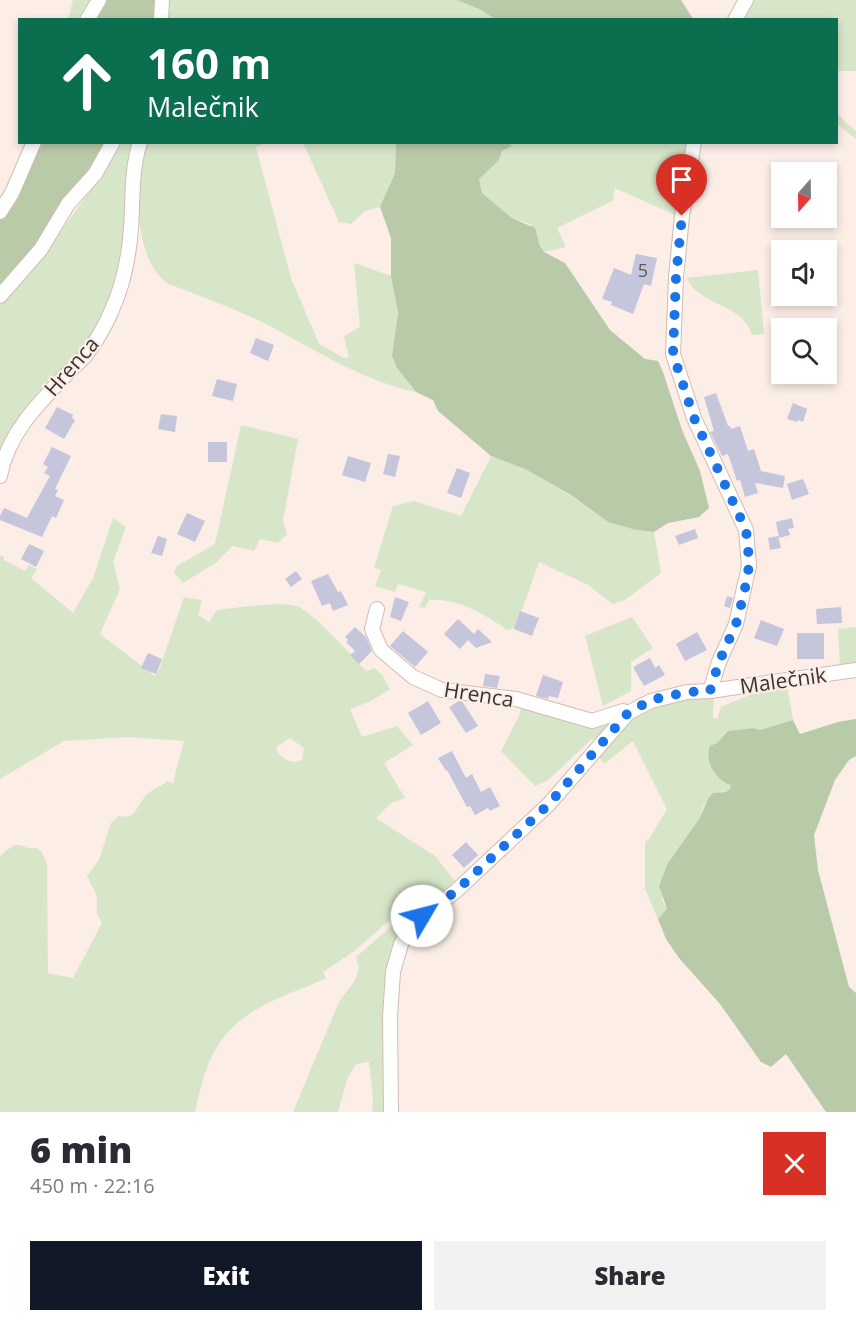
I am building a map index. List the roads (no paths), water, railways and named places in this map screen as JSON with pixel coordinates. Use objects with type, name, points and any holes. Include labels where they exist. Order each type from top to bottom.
[{"type":"street","points":[[88,18],[99,0]]},
{"type":"street","points":[[161,18],[162,0]]},
{"type":"street","points":[[736,18],[746,0]]},
{"type":"street","points":[[0,212],[12,193],[33,144]]},
{"type":"street","points":[[0,296],[41,249],[68,204],[94,174],[112,144]]},
{"type":"street","name":"Hrenca","points":[[0,476],[3,458],[17,433],[39,402],[86,355],[114,307],[127,260],[135,157],[139,144]]},
{"type":"street","name":"Malečnik","points":[[694,144],[682,216],[676,277],[673,354],[694,418],[746,530],[749,566],[736,624],[719,662],[710,691]]},
{"type":"street","name":"Hrenca","points":[[377,609],[372,629],[381,650],[413,677],[442,690],[507,697],[592,721],[623,711],[628,713]]},
{"type":"street","name":"Malečnik","points":[[651,700],[687,692],[710,691],[856,670]]},
{"type":"street","name":"Hrenca","points":[[391,1112],[390,1017],[393,972],[397,952],[413,924],[456,891],[549,804],[628,713],[651,700]]}]
